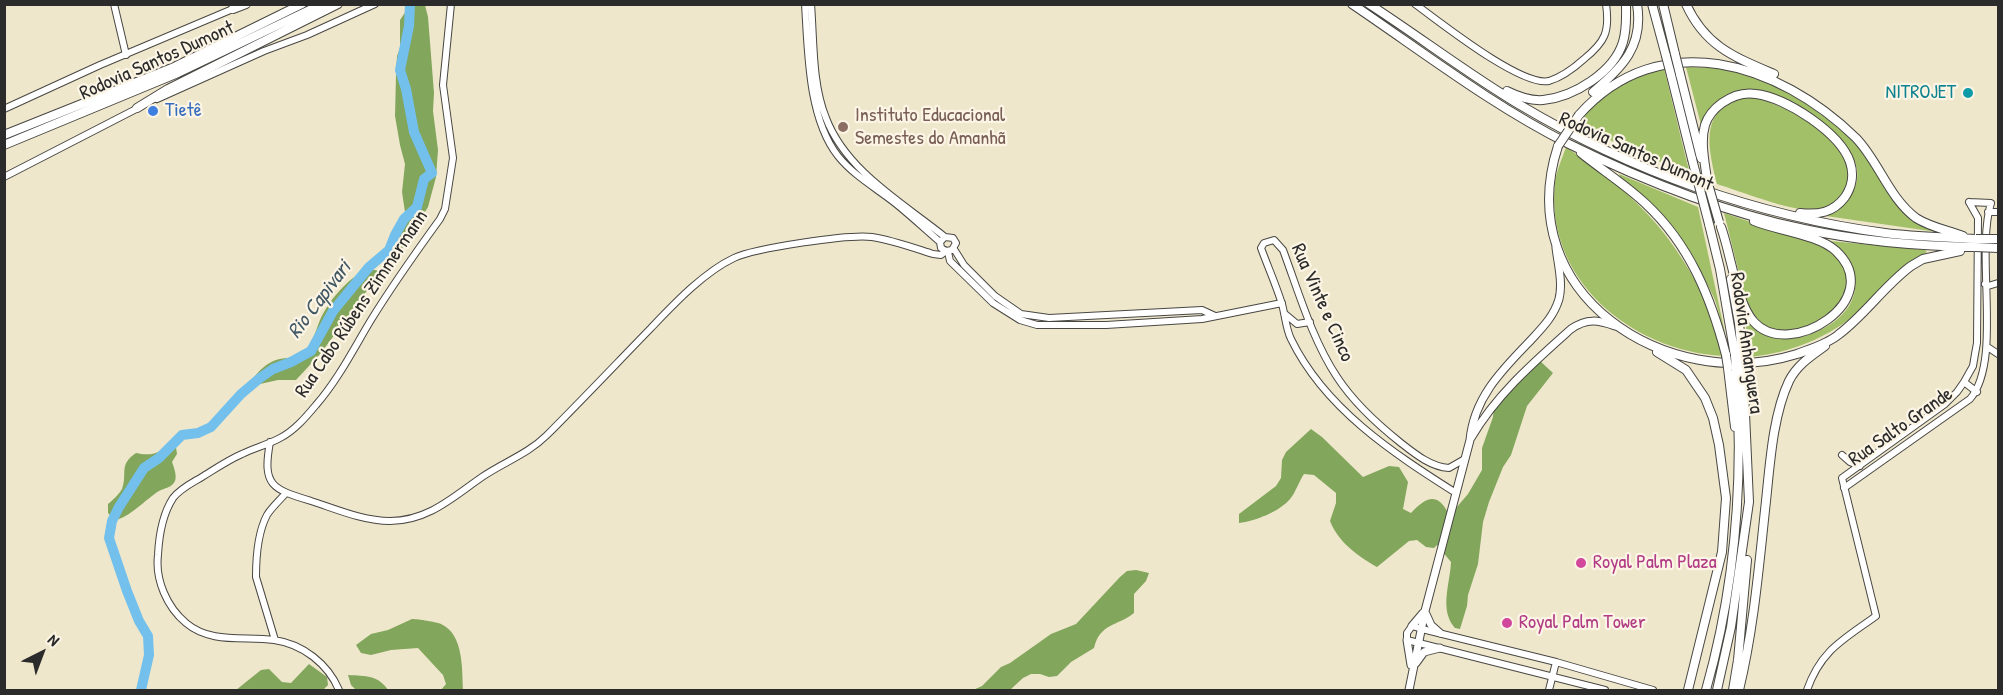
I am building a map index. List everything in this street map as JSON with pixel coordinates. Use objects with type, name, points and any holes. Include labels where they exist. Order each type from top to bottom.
[{"type":"highway","points":[[236,7],[246,4]]},
{"type":"highway","name":"Rodovia Santos Dumont","points":[[4,135],[172,68],[302,4]]},
{"type":"highway","name":"Rodovia Santos Dumont","points":[[4,145],[178,73],[322,4]]},
{"type":"highway","points":[[137,108],[168,89],[338,4]]},
{"type":"highway","name":"Rodovia Santos Dumont","points":[[1352,4],[1508,109],[1568,144],[1664,187],[1732,210],[1803,229],[1859,239],[1972,243]]},
{"type":"highway","name":"Rodovia Santos Dumont","points":[[1369,4],[1479,79],[1549,121],[1614,154],[1670,178],[1798,217],[1884,233],[1972,243]]},
{"type":"highway","points":[[1375,4],[1406,29]]},
{"type":"highway","points":[[1479,79],[1517,96],[1533,100],[1554,98],[1575,89],[1604,70],[1618,53],[1626,32],[1626,4]]},
{"type":"highway","points":[[1637,4],[1638,28],[1634,46],[1613,76],[1591,93],[1558,146],[1549,190],[1550,213],[1561,257],[1578,289],[1601,315],[1616,327],[1679,364],[1701,389],[1713,418],[1724,482],[1726,514],[1722,552],[1688,690]]},
{"type":"highway","name":"Rodovia Anhanguera","points":[[1652,4],[1670,55],[1720,225],[1739,323],[1734,356]]},
{"type":"highway","name":"Rodovia Anhanguera","points":[[1663,4],[1670,55]]},
{"type":"highway","points":[[1686,4],[1701,31],[1718,47],[1811,95],[1839,117],[1899,201],[1910,212],[1932,226],[1972,243],[1998,248]]},
{"type":"highway","points":[[1576,115],[1606,88],[1637,72],[1660,65],[1707,62],[1754,72],[1786,86],[1830,115],[1858,141]]},
{"type":"highway","name":"Rodovia Anhanguera","points":[[1676,75],[1692,159],[1720,269],[1749,460],[1749,502],[1746,529],[1731,627],[1717,690]]},
{"type":"highway","points":[[1707,182],[1704,153],[1705,125],[1717,106],[1727,99],[1748,94],[1769,97],[1809,118],[1839,144],[1851,165],[1852,176],[1846,195],[1840,203],[1821,214],[1800,213],[1745,202]]},
{"type":"highway","points":[[1568,144],[1646,204],[1681,246],[1698,272],[1734,356],[1736,369]]},
{"type":"highway","points":[[1720,225],[1728,244],[1744,306],[1754,322],[1763,329],[1781,334],[1808,330],[1836,315],[1849,293],[1850,277],[1844,262],[1836,252],[1822,243],[1766,226],[1732,210]]},
{"type":"highway","points":[[1739,690],[1750,635],[1771,453],[1781,406],[1790,380],[1799,366],[1837,337],[1911,266],[1923,259],[1961,251],[1972,243],[1998,239]]},
{"type":"highway","points":[[1636,338],[1679,354],[1725,364],[1776,359],[1807,350],[1837,337]]},
{"type":"highway","name":"Rodovia Anhanguera","points":[[1706,690],[1719,644],[1731,580],[1740,461],[1736,369]]},
{"type":"highway","points":[[1733,690],[1745,581],[1746,529]]},
{"type":"main road","points":[[1470,440],[1473,422],[1488,388],[1553,314],[1560,293],[1555,237]]},
{"type":"main road","points":[[1408,690],[1425,611],[1463,460],[1480,422],[1512,384],[1581,322],[1592,320],[1616,327]]},
{"type":"main road","points":[[1502,370],[1510,373],[1512,384]]},
{"type":"main road","points":[[1412,626],[1425,611]]},
{"type":"main road","points":[[1425,611],[1431,625],[1440,633]]},
{"type":"main road","points":[[1407,640],[1412,671]]},
{"type":"main road","points":[[1412,671],[1424,652],[1440,648]]},
{"type":"street","points":[[114,4],[126,55]]},
{"type":"street","points":[[4,177],[137,108],[375,4]]},
{"type":"street","name":"Rua Cabo Rúbens Zimmermann","points":[[339,690],[331,673],[318,661],[294,646],[275,640],[210,636],[196,631],[180,617],[161,587],[157,573],[162,526],[175,497],[190,484],[231,459],[290,432],[318,403],[389,290],[445,209],[453,158],[443,85],[451,4]]},
{"type":"street","points":[[805,4],[810,69],[818,113],[822,128],[836,154],[851,169],[942,242]]},
{"type":"street","points":[[811,4],[819,91],[829,126],[847,155],[908,208],[995,296],[1022,314],[1049,318],[1202,310],[1218,317]]},
{"type":"street","points":[[1415,4],[1500,64],[1519,74],[1547,81],[1561,76],[1602,44],[1608,21],[1605,4]]},
{"type":"street","points":[[4,109],[236,7]]},
{"type":"street","points":[[1807,690],[1825,654],[1876,616],[1842,478],[1945,404],[1957,392],[1973,366],[1977,343],[1978,218],[1969,202],[1991,203],[1989,212],[1989,348],[1984,376],[1977,392],[1964,382]]},
{"type":"street","points":[[1978,218],[1989,212],[1998,212]]},
{"type":"street","points":[[270,442],[267,460],[269,480],[286,493],[378,520],[407,519],[433,511],[482,477],[534,446],[677,302],[708,275],[733,258],[747,253],[812,241],[866,237],[941,255],[950,251],[956,243],[951,236],[926,251]]},
{"type":"street","name":"Rua Vinte e Cinco","points":[[1456,494],[1392,452],[1371,435],[1331,396],[1302,359],[1290,337],[1282,303],[1262,248],[1264,243],[1268,240],[1278,243],[1283,250],[1321,349],[1338,379],[1373,419],[1433,465],[1449,468],[1463,460]]},
{"type":"street","points":[[950,251],[950,261],[993,303],[1020,320],[1037,325],[1106,325],[1202,319],[1282,303]]},
{"type":"street","points":[[1978,277],[1988,286]]},
{"type":"street","points":[[1988,286],[1998,283]]},
{"type":"street","points":[[1284,314],[1297,324],[1310,322]]},
{"type":"street","points":[[1989,348],[1998,354]]},
{"type":"street","name":"Rua Salto Grande","points":[[1844,488],[1977,392]]},
{"type":"street","points":[[1842,455],[1850,462],[1860,466]]},
{"type":"street","points":[[275,640],[256,577],[256,566],[264,523],[271,510],[286,493]]},
{"type":"street","points":[[1605,690],[1407,640],[1407,633],[1412,626],[1422,628],[1556,662],[1653,690]]},
{"type":"street","points":[[1549,690],[1556,662]]},
{"type":"green space","points":[[413,5],[425,5],[428,17],[434,93],[433,111],[438,150],[436,177],[428,207],[404,246],[393,260],[384,260],[383,251],[405,212],[402,192],[405,164],[395,116],[396,76],[397,56],[400,48],[400,20]]},
{"type":"green space","points":[[1686,67],[1713,68],[1748,74],[1801,99],[1846,134],[1898,203],[1937,232],[1826,216],[1848,199],[1856,184],[1856,167],[1847,149],[1798,108],[1777,101],[1735,93],[1701,125]]},
{"type":"green space","points":[[1664,68],[1691,175],[1577,126],[1585,115],[1615,89]]},
{"type":"green space","points":[[1748,97],[1763,100],[1801,117],[1835,143],[1845,158],[1849,174],[1845,191],[1836,202],[1829,207],[1805,210],[1717,184],[1711,156],[1710,130],[1721,109],[1732,102]]},
{"type":"green space","points":[[1566,147],[1620,187],[1663,232],[1705,297],[1723,356],[1689,351],[1657,340],[1627,325],[1601,304],[1579,279],[1564,250],[1555,217],[1555,182]]},
{"type":"green space","points":[[1619,174],[1698,207],[1725,333],[1714,298],[1686,248],[1648,202]]},
{"type":"green space","points":[[1724,213],[1819,245],[1838,258],[1844,269],[1848,292],[1833,313],[1821,321],[1786,331],[1768,327],[1761,322],[1754,314],[1744,293]]},
{"type":"green space","points":[[1830,241],[1927,252],[1900,272],[1836,329],[1794,348],[1750,357],[1744,313],[1762,333],[1787,339],[1813,333],[1834,322],[1843,314],[1854,295],[1854,273],[1847,258]]},
{"type":"green space","points":[[367,270],[376,270],[380,273],[321,353],[296,380],[278,380],[260,384],[254,377],[261,369],[276,360],[303,353],[333,298],[353,278]]},
{"type":"green space","points":[[1531,360],[1540,361],[1553,373],[1527,406],[1511,455],[1503,467],[1489,502],[1483,522],[1478,564],[1460,629],[1455,628],[1447,613],[1451,562],[1437,545],[1434,548],[1426,547],[1417,540],[1409,541],[1377,567],[1356,553],[1338,536],[1330,521],[1336,503],[1336,493],[1314,475],[1304,474],[1292,496],[1280,508],[1259,518],[1239,523],[1239,514],[1276,486],[1281,478],[1282,460],[1286,452],[1311,429],[1363,477],[1389,466],[1399,467],[1408,482],[1403,509],[1411,513],[1426,501],[1435,499],[1444,506],[1448,513],[1456,508],[1468,494],[1482,470],[1482,448],[1493,417],[1494,407],[1516,375]]},
{"type":"green space","points":[[175,441],[177,454],[172,462],[176,477],[174,483],[159,491],[126,516],[115,520],[108,513],[108,504],[122,489],[125,465],[130,457],[136,453],[157,453]]},
{"type":"green space","points":[[1136,570],[1149,573],[1146,581],[1134,594],[1134,613],[1105,629],[1094,648],[1071,662],[1057,676],[1031,674],[1010,690],[973,690],[982,686],[1001,667],[1051,634],[1076,624],[1127,571]]},
{"type":"green space","points":[[412,619],[441,624],[449,629],[458,644],[462,663],[463,690],[441,690],[446,684],[443,675],[418,648],[391,650],[371,655],[361,653],[356,645],[371,634],[388,630]]},
{"type":"green space","points":[[309,664],[327,677],[328,685],[323,690],[236,690],[261,670],[269,669],[282,682],[291,683]]},
{"type":"green space","points":[[348,675],[376,679],[388,690],[356,690],[351,685]]},
{"type":"waterway","name":"Rio Capivari","points":[[141,690],[149,655],[148,636],[139,621],[127,591],[109,538],[112,521],[144,468],[159,458],[182,435],[198,433],[211,427],[241,394],[260,378],[273,369],[311,351],[333,311],[369,267],[389,250],[404,219],[417,207],[424,179],[432,173],[414,132],[400,70],[409,26],[410,4]]},
{"type":"place","name":"NITROJET","points":[[1968,93]]},
{"type":"place","name":"Tietê","points":[[153,111]]},
{"type":"place","name":"Instituto Educacional Semestes do Amanhã","points":[[843,127]]},
{"type":"place","name":"Royal Palm Plaza","points":[[1581,563]]},
{"type":"place","name":"Royal Palm Tower","points":[[1507,623]]}]
